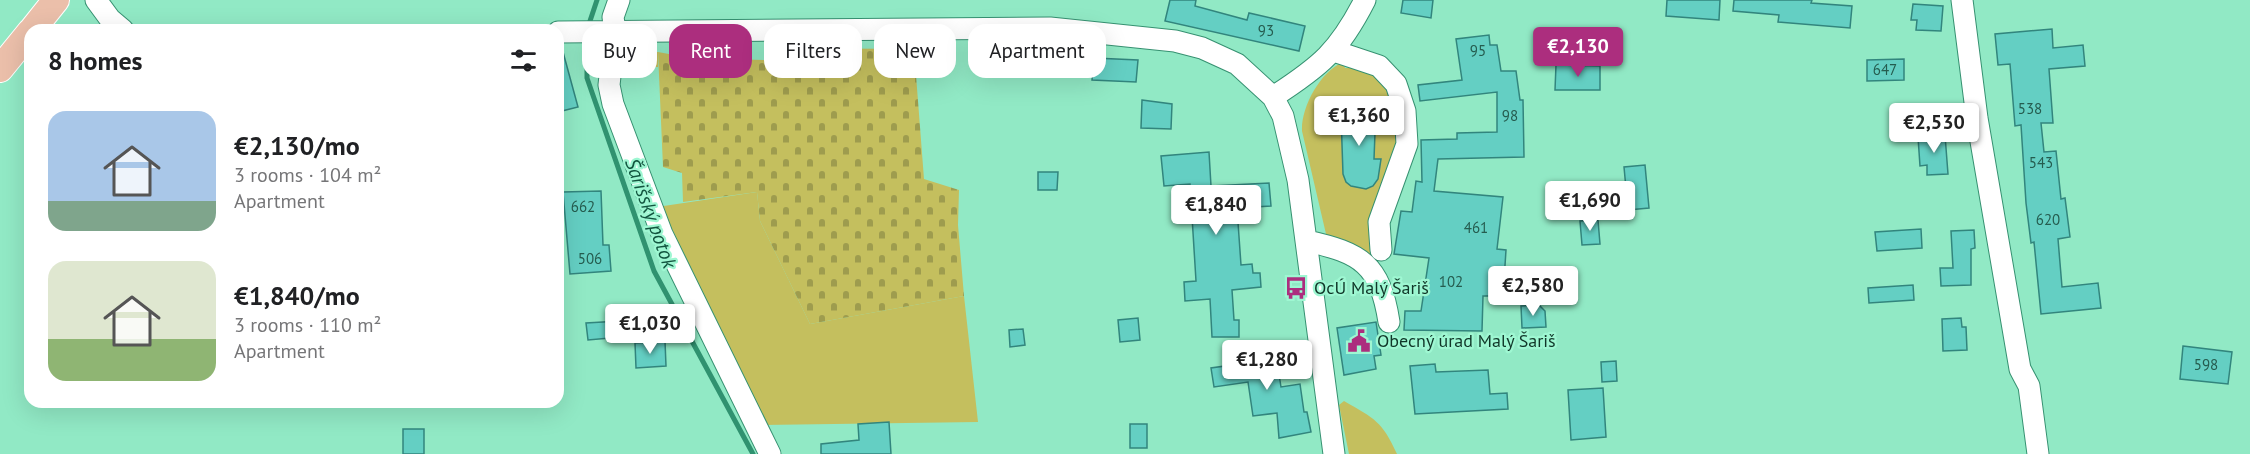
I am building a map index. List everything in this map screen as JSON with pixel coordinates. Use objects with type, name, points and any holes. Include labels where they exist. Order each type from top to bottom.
[{"type":"main road","points":[[37,24],[56,0]]},
{"type":"main road","points":[[3,66],[24,40]]},
{"type":"street","points":[[96,0],[116,24]]},
{"type":"street","points":[[611,24],[619,0]]},
{"type":"street","points":[[1273,97],[1298,81],[1334,51],[1348,33],[1365,0]]},
{"type":"street","points":[[1962,0],[1977,118],[2020,369],[2029,386],[2038,454]]},
{"type":"street","points":[[657,31],[1050,28],[1175,41],[1202,48],[1236,64],[1273,97],[1283,116],[1298,180],[1334,454]]},
{"type":"street","points":[[564,32],[582,32]]},
{"type":"street","points":[[1334,51],[1379,66],[1396,84],[1405,111],[1407,144],[1379,222],[1381,250]]},
{"type":"street","points":[[3,66],[24,57]]},
{"type":"street","points":[[609,78],[609,85],[639,179],[662,234],[770,454]]},
{"type":"street","points":[[1307,241],[1342,249],[1367,266],[1380,284],[1389,322]]},
{"type":"green space","points":[[862,49],[874,49],[874,78],[916,78],[924,179],[959,190],[958,225],[964,296],[810,324],[760,221],[757,192],[683,202],[682,173],[663,167],[658,52],[669,54],[669,78],[752,78],[752,60],[764,60],[764,78],[862,78]]},
{"type":"green space","points":[[1343,62],[1345,68],[1369,68],[1390,91],[1397,122],[1397,150],[1372,220],[1379,273],[1355,250],[1326,234],[1302,131],[1308,101],[1327,74]]},
{"type":"green space","points":[[757,192],[760,221],[810,324],[964,296],[978,422],[760,425],[657,207]]},
{"type":"green space","points":[[1344,401],[1382,427],[1397,454],[1349,454],[1339,405]]},
{"type":"building","points":[[1170,0],[1196,0],[1195,6],[1247,20],[1249,13],[1305,26],[1299,51],[1165,21]]},
{"type":"building","points":[[1403,0],[1433,0],[1431,18],[1401,13]]},
{"type":"building","points":[[1667,0],[1720,0],[1719,20],[1666,16]]},
{"type":"building","points":[[1734,0],[1812,0],[1811,3],[1852,6],[1850,28],[1778,22],[1779,15],[1733,11]]},
{"type":"building","points":[[1913,4],[1943,6],[1941,31],[1916,30],[1917,20],[1911,20]]},
{"type":"building","points":[[2052,29],[2053,48],[2083,45],[2085,66],[2049,69],[2053,123],[2041,123],[2044,152],[2056,151],[2061,199],[2065,198],[2070,237],[2058,239],[2062,287],[2098,283],[2101,308],[2041,314],[2034,242],[2031,243],[2026,203],[2021,125],[2015,126],[2010,64],[1998,65],[1995,34]]},
{"type":"building","points":[[1489,35],[1490,45],[1497,45],[1501,71],[1516,71],[1520,100],[1523,100],[1524,157],[1438,159],[1434,191],[1503,197],[1497,249],[1506,250],[1504,281],[1516,281],[1515,296],[1483,296],[1482,331],[1404,330],[1405,311],[1421,311],[1429,258],[1394,254],[1401,211],[1412,212],[1416,181],[1422,182],[1421,140],[1457,139],[1457,133],[1497,132],[1497,92],[1420,101],[1418,85],[1462,80],[1456,39]]},
{"type":"building","points":[[564,56],[578,107],[564,110]]},
{"type":"building","points":[[1106,59],[1138,60],[1136,82],[1092,80],[1092,78],[1106,78]]},
{"type":"building","points":[[1904,59],[1904,80],[1867,81],[1867,60]]},
{"type":"building","points":[[1556,65],[1600,66],[1600,90],[1555,90]]},
{"type":"building","points":[[1142,100],[1172,104],[1171,129],[1141,128]]},
{"type":"building","points":[[1349,100],[1358,100],[1370,111],[1371,127],[1375,133],[1374,159],[1381,159],[1378,179],[1373,186],[1366,189],[1351,186],[1346,182],[1343,174],[1341,115]]},
{"type":"building","points":[[1945,135],[1948,174],[1927,175],[1927,165],[1920,166],[1918,137]]},
{"type":"building","points":[[1209,152],[1211,186],[1269,183],[1271,206],[1237,208],[1241,265],[1252,264],[1253,273],[1260,273],[1261,287],[1232,290],[1234,320],[1239,320],[1239,337],[1212,337],[1210,299],[1185,301],[1184,282],[1196,281],[1190,184],[1164,186],[1161,156]]},
{"type":"building","points":[[1645,165],[1649,208],[1628,210],[1624,167]]},
{"type":"building","points":[[1038,172],[1058,172],[1057,190],[1038,190]]},
{"type":"building","points":[[601,191],[603,245],[609,245],[611,271],[570,274],[564,192]]},
{"type":"building","points":[[1598,220],[1600,244],[1582,245],[1580,221]]},
{"type":"building","points":[[1921,229],[1922,248],[1877,251],[1875,232]]},
{"type":"building","points":[[1974,230],[1975,248],[1971,249],[1971,285],[1941,286],[1940,268],[1953,268],[1951,231]]},
{"type":"building","points":[[1913,285],[1914,300],[1869,303],[1868,288]]},
{"type":"building","points":[[1539,305],[1545,311],[1546,327],[1522,328],[1521,306]]},
{"type":"building","points":[[1138,318],[1140,340],[1120,342],[1118,320]]},
{"type":"building","points":[[1961,318],[1962,327],[1966,327],[1967,350],[1943,351],[1942,319]]},
{"type":"building","points":[[620,321],[621,337],[588,340],[586,323]]},
{"type":"building","name":"Obecný úrad Malý Šariš","points":[[1376,322],[1381,355],[1374,356],[1376,369],[1344,375],[1337,328]]},
{"type":"building","points":[[1023,329],[1025,345],[1010,347],[1009,330]]},
{"type":"building","points":[[665,341],[666,366],[636,368],[635,343]]},
{"type":"building","points":[[2183,346],[2232,352],[2228,384],[2180,379]]},
{"type":"building","points":[[1266,348],[1275,349],[1281,387],[1300,384],[1304,412],[1307,412],[1311,432],[1279,438],[1277,413],[1253,416],[1248,382],[1214,387],[1211,368],[1246,363],[1244,352]]},
{"type":"building","points":[[1616,361],[1617,381],[1602,382],[1601,362]]},
{"type":"building","points":[[1435,364],[1436,372],[1488,370],[1490,394],[1507,393],[1508,409],[1415,414],[1410,366]]},
{"type":"building","points":[[1603,388],[1606,437],[1571,440],[1568,390]]},
{"type":"building","points":[[889,422],[891,454],[821,454],[821,444],[859,440],[858,424]]},
{"type":"building","points":[[1130,424],[1147,424],[1147,448],[1130,448]]},
{"type":"building","points":[[403,429],[424,429],[424,454],[403,454]]},
{"type":"waterway","name":"Šarišský potok","points":[[589,24],[597,0]]},
{"type":"waterway","name":"Šarišský potok","points":[[587,78],[654,271],[753,454]]},
{"type":"place","name":"OcÚ Malý Šariš","points":[[1296,288]]},
{"type":"place","name":"Obecný úrad Malý Šariš","points":[[1359,341]]}]
